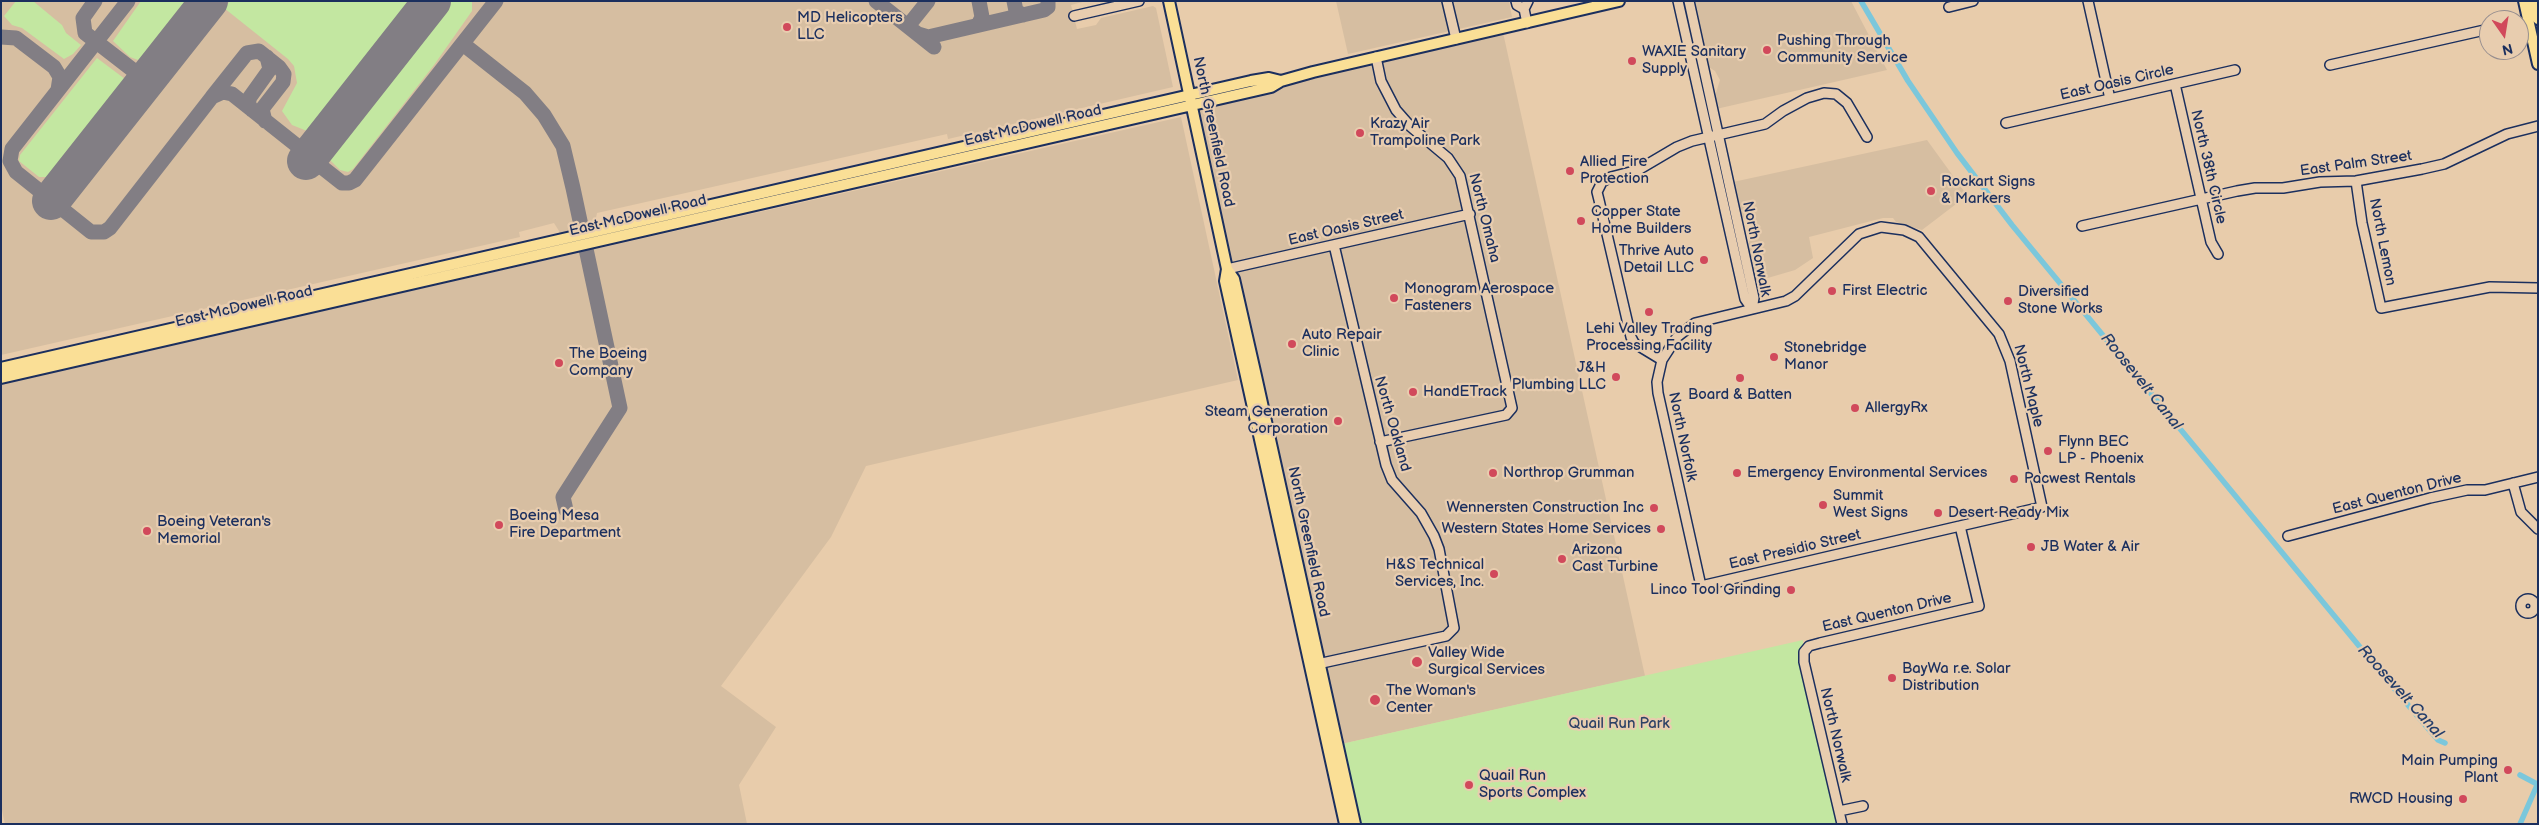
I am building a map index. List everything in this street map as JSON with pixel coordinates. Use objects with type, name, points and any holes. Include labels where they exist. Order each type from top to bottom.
[{"type":"main road","name":"North Greenfield Road","points":[[1169,1],[1227,269],[1225,281],[1314,664],[1355,824]]},
{"type":"main road","name":"East McDowell Road","points":[[1,378],[1191,100],[1270,87],[1281,81],[1376,57],[1619,1]]},
{"type":"main road","points":[[2524,1],[2531,19],[2538,64]]},
{"type":"main road","points":[[2531,19],[2534,1]]},
{"type":"main road","name":"East McDowell Road","points":[[1,368],[944,157]]},
{"type":"main road","name":"North Greenfield Road","points":[[1227,269],[1234,279],[1286,512],[1345,824]]},
{"type":"main road","points":[[1267,463],[1280,507],[1286,512]]},
{"type":"street","points":[[1074,16],[1139,1]]},
{"type":"street","points":[[1447,1],[1456,39]]},
{"type":"street","points":[[1516,1],[1517,5],[1526,5],[1527,22]]},
{"type":"street","name":"North Norwalk","points":[[1678,1],[1714,136]]},
{"type":"street","name":"North Norwalk","points":[[1689,1],[1714,136],[1735,232],[1745,299],[1752,309]]},
{"type":"street","points":[[1949,7],[1973,1]]},
{"type":"street","points":[[2088,1],[2110,99]]},
{"type":"street","points":[[2330,65],[2479,31]]},
{"type":"street","name":"North Omaha","points":[[1376,57],[1381,81],[1396,110],[1411,127],[1448,158],[1457,169],[1470,214],[1512,408],[1509,413],[1423,434],[1380,442]]},
{"type":"street","name":"East Oasis Circle","points":[[2006,123],[2235,70]]},
{"type":"street","name":"North 38th Circle","points":[[2174,84],[2212,242],[2218,254]]},
{"type":"street","points":[[1752,309],[1695,323],[1677,337],[1662,360],[1634,343],[1630,337],[1598,192],[1605,179],[1638,170],[1677,147],[1765,124],[1783,111],[1807,98],[1824,94],[1836,94],[1847,103],[1867,137]]},
{"type":"street","name":"East Palm Street","points":[[2082,226],[2201,198],[2255,188],[2283,188],[2320,182],[2356,181],[2444,164],[2507,134],[2538,126]]},
{"type":"street","name":"North Lemon","points":[[2356,181],[2362,223],[2381,308],[2490,287],[2538,288]]},
{"type":"street","name":"East Oasis Street","points":[[1227,269],[1470,214]]},
{"type":"street","name":"North Maple","points":[[1752,309],[1786,301],[1795,296],[1859,234],[1881,227],[1912,233],[1927,244],[1999,334],[2010,360],[2042,507]]},
{"type":"street","name":"North Oakland","points":[[1314,664],[1446,636],[1454,628],[1439,548],[1421,513],[1392,480],[1380,442],[1334,245]]},
{"type":"street","name":"North Norfolk","points":[[1662,360],[1657,382],[1658,393],[1701,586]]},
{"type":"street","name":"East Quenton Drive","points":[[2288,536],[2430,498],[2538,477]]},
{"type":"street","points":[[2513,483],[2521,512],[2538,529]]},
{"type":"street","name":"East Presidio Street","points":[[1701,586],[2042,507]]},
{"type":"street","name":"East Quenton Drive","points":[[1804,652],[1809,646],[1820,643],[1979,606],[1960,526]]},
{"type":"street","name":"North Norwalk","points":[[1804,652],[1804,662],[1842,824]]},
{"type":"street","points":[[1839,811],[1862,806]]},
{"type":"shaded area","name":"The Boeing Company","points":[[1,1],[1086,1],[1071,5],[1077,29],[1096,25],[1101,18],[1153,6],[1156,8],[1173,87],[948,139],[947,134],[597,213],[595,223],[600,248],[1181,117],[1238,380],[866,466],[831,537],[721,686],[776,727],[739,785],[747,824],[5,824],[1,806],[1,384],[564,256],[559,231],[554,223],[519,232],[520,237],[1,355]]},
{"type":"shaded area","points":[[1336,1],[1509,1],[1512,17],[1348,54]]},
{"type":"shaded area","points":[[1693,1],[1851,1],[1887,70],[1716,109],[1714,99],[1720,80],[1715,71],[1707,66]]},
{"type":"shaded area","points":[[1502,28],[1645,676],[1337,745],[1192,104]]},
{"type":"shaded area","points":[[1927,140],[1964,191],[1960,201],[1922,230],[1896,222],[1893,218],[1883,218],[1809,237],[1813,258],[1795,270],[1754,282],[1746,247],[1753,235],[1751,224],[1740,215],[1733,182]]},
{"type":"green space","points":[[16,1],[33,1],[62,25],[66,33],[81,45],[73,54],[64,59],[22,28],[12,25],[4,16]]},
{"type":"green space","points":[[141,1],[187,1],[143,57],[138,60],[130,57],[113,41]]},
{"type":"green space","points":[[230,1],[415,1],[322,120],[307,131],[292,125],[282,111],[297,83],[294,66],[288,59],[224,8]]},
{"type":"green space","points":[[449,1],[472,1],[472,11],[434,65],[353,169],[348,172],[340,170],[330,160],[330,152]]},
{"type":"green space","points":[[97,58],[125,79],[49,177],[39,177],[19,161],[20,155]]},
{"type":"green space","name":"Quail Run Park","points":[[1803,640],[1804,662],[1842,824],[1355,824],[1337,745]]},
{"type":"waterway","name":"Roosevelt Canal","points":[[1861,1],[1908,81],[1957,153],[2012,225],[2402,698],[2438,740],[2445,743]]},
{"type":"waterway","name":"Roosevelt Canal","points":[[2520,775],[2537,784]]},
{"type":"waterway","points":[[2520,824],[2538,783]]},
{"type":"taxiway","points":[[95,1],[83,18],[85,33],[147,81]]},
{"type":"taxiway","points":[[128,1],[12,149],[10,161],[16,172],[91,232],[104,232],[110,228],[212,97],[223,92],[232,94],[310,156]]},
{"type":"taxiway","points":[[309,157],[342,183],[349,183],[355,180],[496,1]]},
{"type":"taxiway","points":[[876,1],[934,47]]},
{"type":"taxiway","points":[[908,26],[928,1]]},
{"type":"taxiway","points":[[978,25],[982,17],[979,1]]},
{"type":"taxiway","points":[[1014,1],[1016,11],[1023,15]]},
{"type":"taxiway","points":[[918,34],[928,37],[1044,10],[1048,7],[1048,1]]},
{"type":"taxiway","points":[[1,37],[16,38],[54,67],[60,77],[58,90]]},
{"type":"taxiway","points":[[463,44],[525,93],[544,115],[563,146],[573,188],[620,408],[563,497],[566,510]]},
{"type":"taxiway","points":[[212,97],[247,53],[259,51],[279,67],[284,74],[283,82],[262,109],[265,121]]},
{"type":"taxiway","points":[[252,110],[248,103],[250,97],[270,69],[267,57]]},
{"type":"runway","points":[[51,201],[209,1]]},
{"type":"runway","points":[[306,161],[432,1]]},
{"type":"place","name":"MD Helicopters LLC","points":[[787,27]]},
{"type":"place","name":"Pushing Through Community Service","points":[[1767,50]]},
{"type":"place","name":"WAXIE Sanitary Supply","points":[[1632,61]]},
{"type":"place","name":"Krazy Air Trampoline Park","points":[[1360,133]]},
{"type":"place","name":"Allied Fire Protection","points":[[1570,171]]},
{"type":"place","name":"Rockart Signs & Markers","points":[[1931,191]]},
{"type":"place","name":"Copper State Home Builders","points":[[1581,221]]},
{"type":"place","name":"Thrive Auto Detail LLC","points":[[1704,260]]},
{"type":"place","name":"First Electric","points":[[1832,291]]},
{"type":"place","name":"Monogram Aerospace Fasteners","points":[[1394,298]]},
{"type":"place","name":"Diversified Stone Works","points":[[2008,301]]},
{"type":"place","name":"Lehi Valley Trading Processing Facility","points":[[1649,312]]},
{"type":"place","name":"Auto Repair Clinic","points":[[1292,344]]},
{"type":"place","name":"Stonebridge Manor","points":[[1774,357]]},
{"type":"place","name":"The Boeing Company","points":[[559,363]]},
{"type":"place","name":"J&H Plumbing LLC","points":[[1616,377]]},
{"type":"place","name":"Board & Batten","points":[[1740,378]]},
{"type":"place","name":"HandETrack","points":[[1413,392]]},
{"type":"place","name":"AllergyRx","points":[[1855,408]]},
{"type":"place","name":"Steam Generation Corporation","points":[[1338,421]]},
{"type":"place","name":"Flynn BEC LP - Phoenix","points":[[2048,451]]},
{"type":"place","name":"Northrop Grumman","points":[[1493,473]]},
{"type":"place","name":"Emergency Environmental Services","points":[[1737,473]]},
{"type":"place","name":"Pacwest Rentals","points":[[2014,479]]},
{"type":"place","name":"Summit West Signs","points":[[1823,505]]},
{"type":"place","name":"Wennersten Construction Inc","points":[[1654,508]]},
{"type":"place","name":"Desert Ready Mix","points":[[1938,513]]},
{"type":"place","name":"Boeing Mesa Fire Department","points":[[499,525]]},
{"type":"place","name":"Western States Home Services","points":[[1661,529]]},
{"type":"place","name":"Boeing Veteran's Memorial","points":[[147,531]]},
{"type":"place","name":"JB Water & Air","points":[[2031,547]]},
{"type":"place","name":"Arizona Cast Turbine","points":[[1562,559]]},
{"type":"place","name":"H&S Technical Services, Inc.","points":[[1494,574]]},
{"type":"place","name":"Linco Tool Grinding","points":[[1791,590]]},
{"type":"place","name":"Valley Wide Surgical Services","points":[[1417,662]]},
{"type":"place","name":"BayWa r.e. Solar Distribution","points":[[1892,678]]},
{"type":"place","name":"The Woman's Center","points":[[1375,700]]},
{"type":"place","name":"Main Pumping Plant","points":[[2508,770]]},
{"type":"place","name":"Quail Run Sports Complex","points":[[1469,785]]},
{"type":"place","name":"RWCD Housing","points":[[2463,799]]}]
